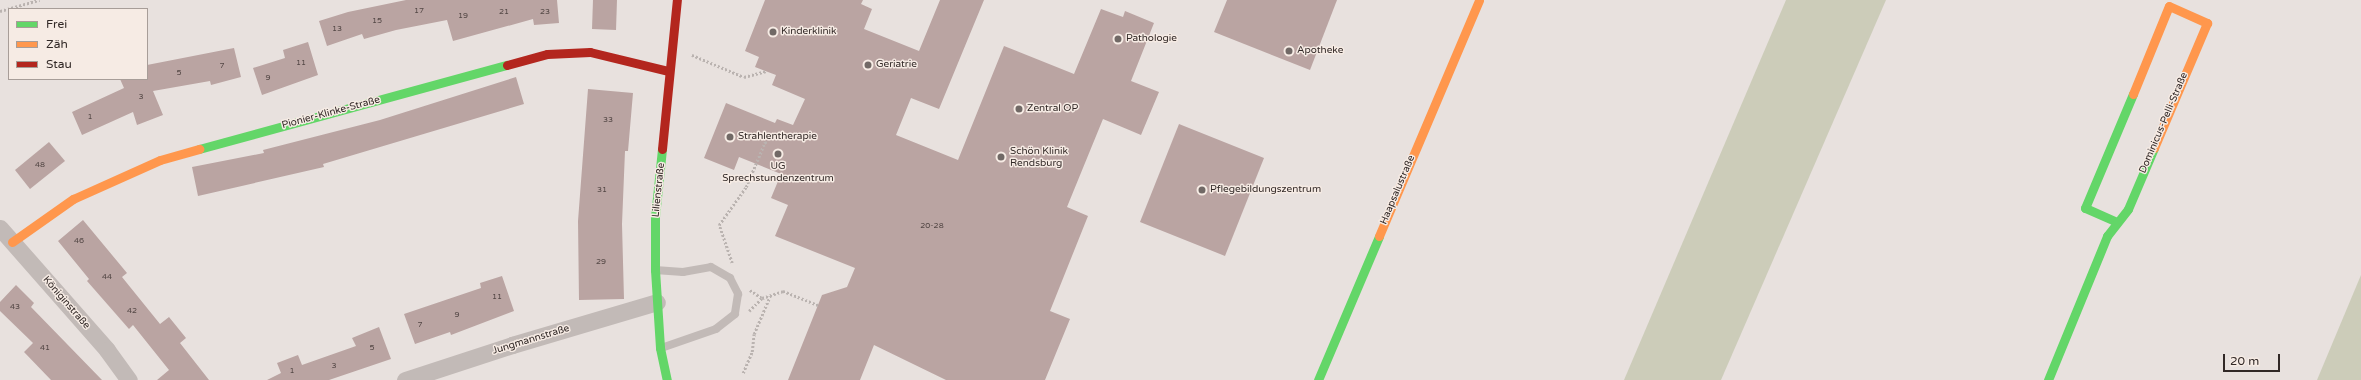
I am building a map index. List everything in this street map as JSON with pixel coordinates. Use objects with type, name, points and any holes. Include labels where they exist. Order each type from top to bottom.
[{"type":"street","name":"Lilienstraße","points":[[667,380],[660,348],[655,270],[655,216],[668,71],[677,0]]},
{"type":"street","name":"Haapsalustraße","points":[[1318,380],[1479,0]]},
{"type":"street","name":"Dominicus-Pelli-Straße","points":[[2048,380],[2107,236],[2128,209],[2207,23],[2168,6],[2085,208],[2117,222]]},
{"type":"street","name":"Pionier-Klinke-Straße","points":[[12,242],[73,200],[160,160],[548,54],[590,52],[668,71]]},
{"type":"street","name":"Königinstraße","points":[[0,228],[107,350],[129,380]]},
{"type":"street","name":"Jungmannstraße","points":[[405,380],[512,345],[657,302]]},
{"type":"lane","points":[[655,270],[683,272],[711,267],[730,278],[738,294],[735,314],[716,329],[660,348]]},
{"type":"path","points":[[11,8],[39,0]]},
{"type":"path","points":[[672,46],[744,78],[766,71]]},
{"type":"path","points":[[733,266],[724,247],[719,225],[746,187],[764,142],[767,143]]},
{"type":"path","points":[[749,289],[762,298]]},
{"type":"path","points":[[743,373],[752,352],[754,334],[770,295]]},
{"type":"green space","points":[[1786,0],[1886,0],[1721,380],[1624,380]]},
{"type":"green space","points":[[2361,275],[2361,380],[2317,380]]},
{"type":"building","points":[[406,0],[557,0],[559,23],[534,25],[533,19],[453,41],[447,20],[396,30],[364,39],[362,34],[327,46],[319,21],[348,12]]},
{"type":"building","points":[[593,0],[617,0],[616,30],[592,29]]},
{"type":"building","points":[[765,0],[863,0],[861,4],[872,9],[864,29],[919,51],[940,0],[984,0],[939,109],[911,98],[896,135],[958,160],[1004,46],[1074,74],[1101,9],[1123,17],[1125,11],[1154,23],[1131,81],[1159,92],[1141,135],[1103,119],[1067,207],[1088,216],[1050,311],[1070,319],[1045,380],[946,380],[874,345],[860,380],[788,380],[822,295],[847,287],[855,268],[775,236],[788,205],[771,198],[781,174],[739,157],[734,170],[704,158],[726,103],[775,123],[777,119],[793,125],[805,99],[772,85],[776,75],[755,67],[759,57],[745,51]]},
{"type":"building","name":"Apotheke","points":[[1227,0],[1337,0],[1310,70],[1214,32]]},
{"type":"building","points":[[308,42],[318,75],[262,95],[253,68],[285,58],[283,50]]},
{"type":"building","points":[[234,48],[241,77],[211,85],[210,81],[153,91],[163,115],[137,125],[133,112],[82,135],[72,112],[124,88],[120,80],[148,80],[148,65]]},
{"type":"building","points":[[516,77],[524,104],[323,164],[324,167],[198,196],[192,167],[264,153],[263,150],[380,120]]},
{"type":"building","points":[[588,89],[633,93],[628,151],[625,151],[622,224],[624,299],[579,300],[578,221]]},
{"type":"building","name":"Pflegebildungszentrum","points":[[1179,124],[1264,158],[1225,256],[1140,222]]},
{"type":"building","points":[[49,142],[65,161],[30,189],[15,170]]},
{"type":"building","points":[[83,220],[127,273],[122,277],[160,324],[169,317],[186,338],[180,343],[209,380],[157,380],[169,370],[133,325],[129,329],[87,281],[89,279],[58,241]]},
{"type":"building","points":[[502,276],[514,311],[451,335],[450,332],[415,344],[404,314],[481,288],[480,283]]},
{"type":"building","points":[[16,285],[34,303],[31,307],[102,380],[51,380],[24,352],[33,343],[0,311],[0,302]]},
{"type":"building","points":[[379,327],[391,359],[329,380],[267,380],[281,373],[277,363],[298,355],[302,365],[356,346],[352,338]]},
{"type":"traffic: fast","points":[[199,149],[507,65]]},
{"type":"traffic: fast","points":[[2117,222],[2085,208],[2133,94]]},
{"type":"traffic: fast","points":[[2048,380],[2107,236],[2128,209],[2154,148]]},
{"type":"traffic: fast","points":[[662,149],[655,217],[655,270],[660,348],[667,380]]},
{"type":"traffic: fast","points":[[1318,380],[1379,236]]},
{"type":"traffic: slow","points":[[1379,236],[1479,0]]},
{"type":"traffic: slow","points":[[2133,94],[2169,6],[2207,23],[2154,148]]},
{"type":"traffic: slow","points":[[12,242],[73,199],[160,160],[199,149]]},
{"type":"traffic: jam","points":[[662,149],[677,0]]},
{"type":"traffic: jam","points":[[507,65],[547,54],[590,52],[668,71]]},
{"type":"place","name":"Kinderklinik","points":[[773,32]]},
{"type":"place","name":"Pathologie","points":[[1118,39]]},
{"type":"place","name":"Apotheke","points":[[1289,51]]},
{"type":"place","name":"Geriatrie","points":[[868,65]]},
{"type":"place","name":"Zentral OP","points":[[1019,109]]},
{"type":"place","name":"Strahlentherapie","points":[[730,137]]},
{"type":"place","name":"UG Sprechstundenzentrum","points":[[778,154]]},
{"type":"place","name":"Schön Klinik Rendsburg","points":[[1001,157]]},
{"type":"place","name":"Pflegebildungszentrum","points":[[1202,190]]}]
